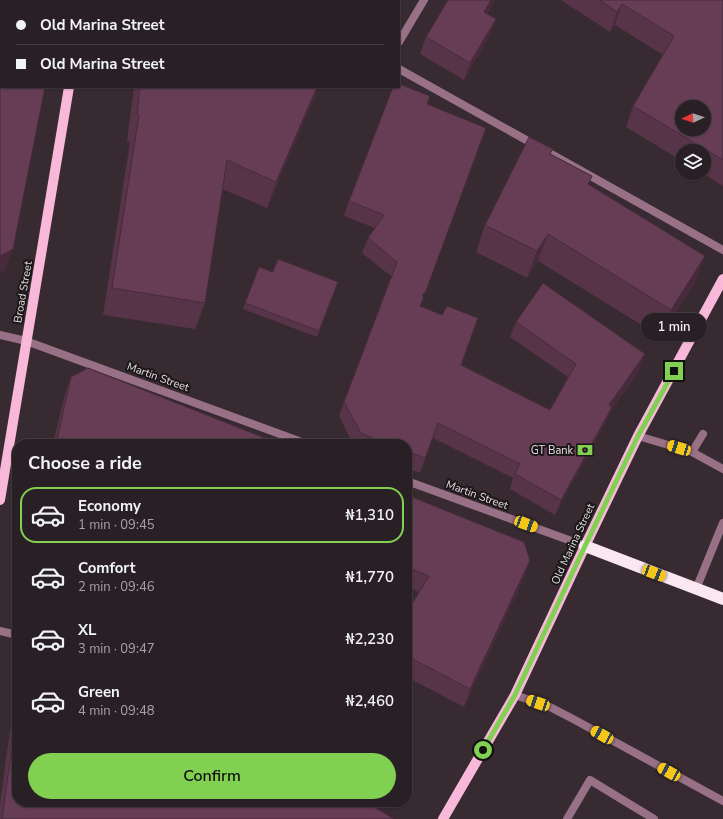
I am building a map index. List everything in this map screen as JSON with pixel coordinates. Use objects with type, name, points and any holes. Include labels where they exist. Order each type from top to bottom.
[{"type":"highway","points":[[585,546],[723,599]]},
{"type":"main road","name":"Broad Street","points":[[0,500],[69,88]]},
{"type":"main road","name":"Old Marina Street","points":[[443,819],[515,695],[638,436],[723,279]]},
{"type":"street","points":[[400,40],[424,0]]},
{"type":"street","points":[[400,70],[723,250]]},
{"type":"street","name":"Martin Street","points":[[0,335],[26,341],[293,439]]},
{"type":"street","points":[[692,452],[704,434]]},
{"type":"street","points":[[638,436],[692,452],[723,469]]},
{"type":"street","name":"Martin Street","points":[[412,483],[585,546]]},
{"type":"street","points":[[696,589],[722,526]]},
{"type":"street","points":[[0,631],[12,634]]},
{"type":"street","points":[[515,695],[557,710],[723,801]]},
{"type":"street","points":[[567,819],[590,780],[654,819]]},
{"type":"building","points":[[448,0],[491,0],[484,12],[496,19],[470,63],[426,37]]},
{"type":"building","points":[[600,0],[723,0],[723,160],[711,153],[711,144],[696,144],[683,136],[711,136],[711,100],[675,100],[675,131],[633,106],[674,36],[622,4],[617,12]]},
{"type":"building","points":[[400,84],[430,96],[427,104],[486,128],[426,291],[422,296],[424,297],[420,306],[442,315],[447,306],[478,318],[461,365],[550,410],[576,364],[516,322],[543,283],[645,354],[609,405],[612,407],[561,500],[515,474],[520,464],[438,423],[425,458],[412,453],[412,439],[376,439],[361,433],[344,402],[397,262],[368,238],[384,215],[349,201],[393,88],[400,88]]},
{"type":"building","points":[[0,88],[45,88],[13,249],[0,256]]},
{"type":"building","points":[[140,88],[317,88],[276,182],[227,160],[205,303],[112,288],[139,115],[137,114]]},
{"type":"building","points":[[529,137],[553,149],[550,154],[592,176],[588,184],[705,256],[671,310],[548,234],[537,251],[485,225]]},
{"type":"building","points":[[278,259],[338,282],[319,331],[245,303],[259,267],[273,272]]},
{"type":"building","points":[[88,368],[267,439],[57,439],[71,377]]},
{"type":"building","points":[[412,497],[524,542],[530,560],[470,689],[412,659],[412,604],[429,576],[412,569]]},
{"type":"building","points":[[12,747],[12,807],[374,807],[394,819],[2,819]]},
{"type":"place","name":"GT Bank","points":[[585,450]]},
{"type":"route","points":[[483,750],[515,695],[638,436],[674,371]]}]
